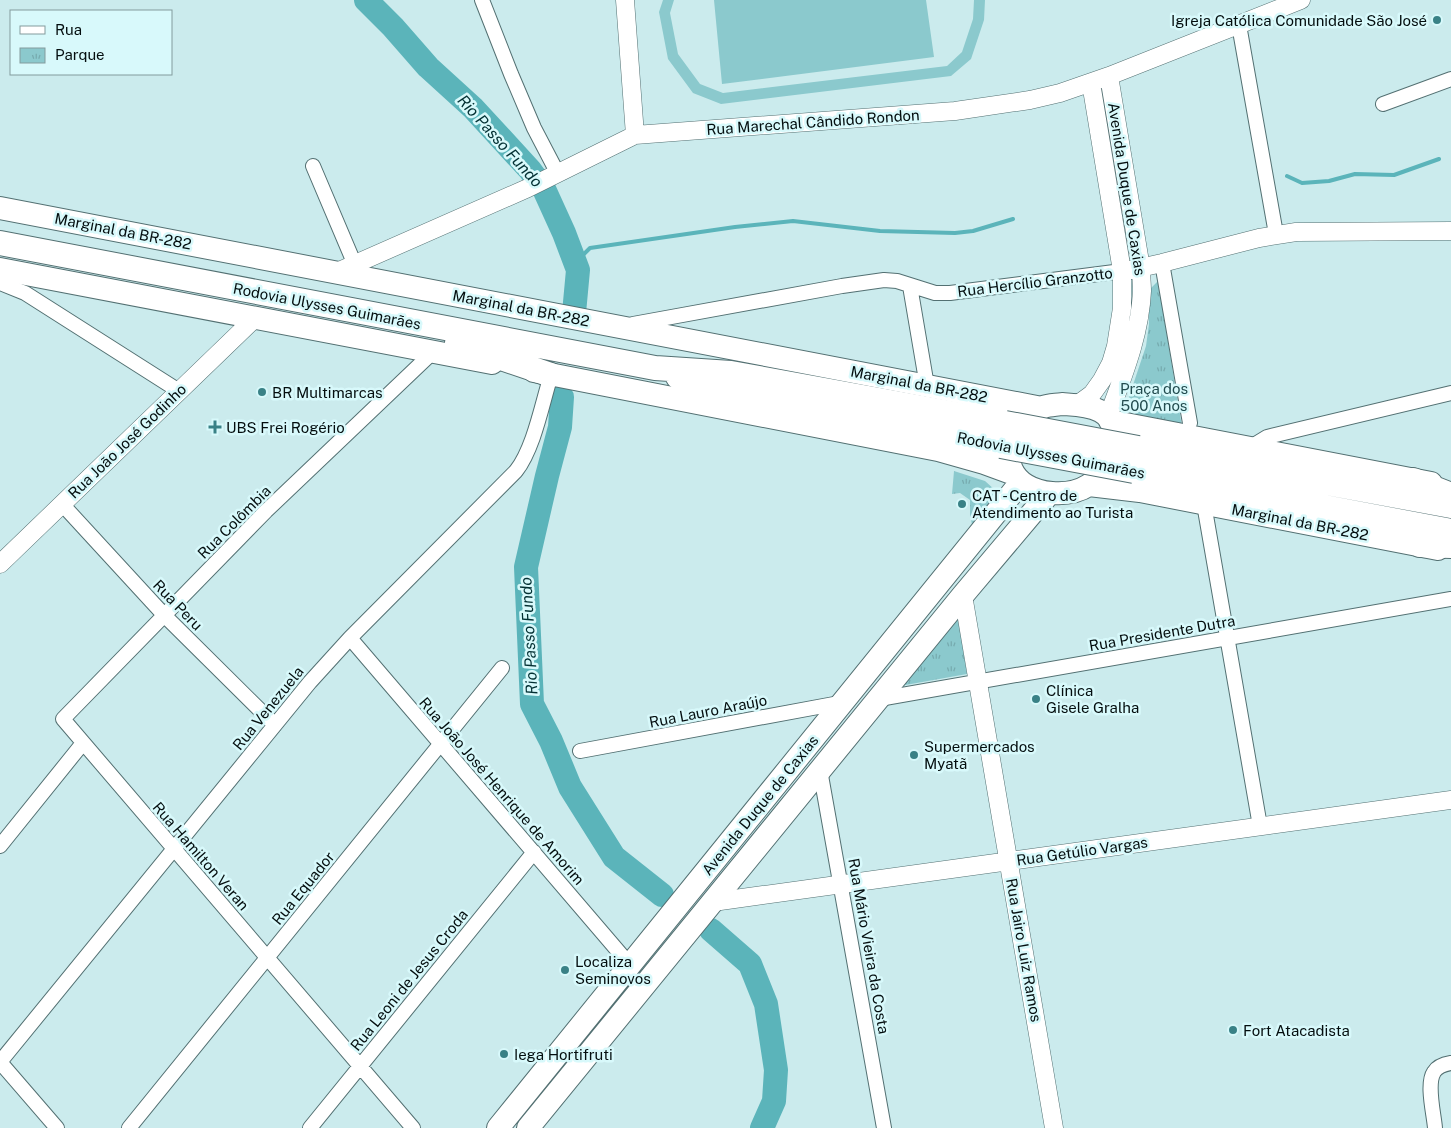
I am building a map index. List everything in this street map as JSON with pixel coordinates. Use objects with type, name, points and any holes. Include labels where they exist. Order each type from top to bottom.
[{"type":"highway","name":"Rodovia Ulysses Guimarães","points":[[0,243],[655,368],[731,373],[1003,434],[1136,459],[1451,506]]},
{"type":"highway","points":[[368,314],[551,375]]},
{"type":"highway","name":"Rodovia Ulysses Guimarães","points":[[1136,459],[1451,531]]},
{"type":"highway","points":[[1413,480],[1451,495]]},
{"type":"highway","points":[[1420,545],[1451,546]]},
{"type":"main road","name":"Marginal da BR-282","points":[[0,208],[346,269],[620,327],[1042,408]]},
{"type":"main road","points":[[0,268],[938,450],[984,463],[1018,478],[1034,490],[1050,493],[1077,490],[1089,485],[1103,472],[1112,452],[1114,440],[1113,429],[1109,419],[1100,411],[1077,405],[1050,405],[1042,408],[1028,418],[1011,440],[1008,460],[1018,478]]},
{"type":"main road","points":[[1109,419],[1451,487]]},
{"type":"main road","name":"Avenida Duque de Caxias","points":[[498,1128],[841,705],[1018,478]]},
{"type":"main road","name":"Marginal da BR-282","points":[[1089,485],[1140,490],[1451,552]]},
{"type":"main road","name":"Avenida Duque de Caxias","points":[[528,1128],[963,595],[1050,493]]},
{"type":"street","points":[[482,0],[553,176]]},
{"type":"street","points":[[625,0],[635,135]]},
{"type":"street","name":"Rua Marechal Cândido Rondon","points":[[346,269],[528,188],[635,135],[965,110],[1030,100],[1091,83],[1301,0]]},
{"type":"street","points":[[1239,25],[1276,234]]},
{"type":"street","name":"Avenida Duque de Caxias","points":[[1108,76],[1141,268],[1142,292],[1134,341],[1109,419]]},
{"type":"street","points":[[1383,104],[1451,79]]},
{"type":"street","name":"Avenida Duque de Caxias","points":[[1077,405],[1092,394],[1102,380],[1114,355],[1122,308],[1122,271],[1091,83]]},
{"type":"street","points":[[313,166],[346,269]]},
{"type":"street","name":"Rua Hercílio Granzotto","points":[[620,327],[884,280],[897,281],[935,293],[950,293],[1122,271],[1162,263],[1276,234],[1317,230],[1451,230]]},
{"type":"street","points":[[1162,263],[1190,423]]},
{"type":"street","points":[[0,283],[25,293],[179,391]]},
{"type":"street","points":[[910,286],[928,386]]},
{"type":"street","name":"Rua João José Godinho","points":[[0,564],[255,318]]},
{"type":"street","name":"Rua Colômbia","points":[[63,719],[266,511],[434,352]]},
{"type":"street","name":"Rua Venezuela","points":[[0,1062],[310,682],[350,638],[522,463],[529,450],[551,375]]},
{"type":"street","points":[[1250,448],[1267,437],[1451,393]]},
{"type":"street","name":"Rua Peru","points":[[62,504],[165,616],[275,725]]},
{"type":"street","points":[[1204,504],[1260,826]]},
{"type":"street","name":"Rua Jairo Luiz Ramos","points":[[963,595],[1054,1128]]},
{"type":"street","name":"Rua Presidente Dutra","points":[[879,699],[1451,599]]},
{"type":"street","name":"Rua João José Henrique de Amorim","points":[[350,638],[630,965]]},
{"type":"street","name":"Rua Equador","points":[[129,1128],[502,668]]},
{"type":"street","name":"Rua Lauro Araújo","points":[[580,751],[834,704],[841,705]]},
{"type":"street","name":"Rua Hamilton Veran","points":[[63,719],[413,1128]]},
{"type":"street","points":[[0,846],[83,743]]},
{"type":"street","name":"Rua Mário Vieira da Costa","points":[[820,770],[884,1128]]},
{"type":"street","name":"Rua Getúlio Vargas","points":[[713,902],[1451,800]]},
{"type":"street","name":"Rua Leoni de Jesus Croda","points":[[310,1128],[534,852]]},
{"type":"street","points":[[0,1062],[57,1128]]},
{"type":"street","points":[[1435,1128],[1431,1080],[1434,1072],[1440,1066],[1451,1063]]},
{"type":"green space","points":[[663,0],[674,0],[670,13],[678,54],[700,84],[723,93],[947,66],[962,52],[973,19],[974,0],[985,0],[984,20],[971,59],[951,76],[721,104],[693,93],[668,59],[659,12]]},
{"type":"green space","points":[[714,0],[926,0],[934,57],[722,84]]},
{"type":"green space","name":"Praça dos 500 Anos","points":[[1158,281],[1182,427],[1139,419],[1127,403],[1146,346],[1149,324],[1149,290]]},
{"type":"green space","points":[[954,471],[985,481],[995,490],[998,501],[973,530],[970,500],[960,493],[952,494]]},
{"type":"green space","points":[[958,614],[967,674],[900,686]]},
{"type":"waterway","name":"Rio Passo Fundo","points":[[366,0],[428,67],[473,108],[530,170],[544,189],[578,270],[574,313]]},
{"type":"waterway","points":[[1287,176],[1302,183],[1329,181],[1355,174],[1394,175],[1439,159]]},
{"type":"waterway","points":[[578,270],[582,256],[590,248],[735,227],[793,221],[880,231],[955,233],[973,231],[1013,219]]},
{"type":"waterway","name":"Rio Passo Fundo","points":[[562,397],[560,427],[526,567],[532,704],[551,741],[570,787],[614,857],[662,895]]},
{"type":"waterway","name":"Rio Passo Fundo","points":[[711,930],[750,964],[766,1004],[776,1070],[774,1101],[762,1128]]},
{"type":"place","name":"Igreja Católica Comunidade São José","points":[[1437,20]]},
{"type":"place","name":"BR Multimarcas","points":[[262,392]]},
{"type":"place","name":"UBS Frei Rogério","points":[[215,427]]},
{"type":"place","name":"CAT - Centro de Atendimento ao Turista","points":[[962,504]]},
{"type":"place","name":"Clínica Gisele Gralha","points":[[1036,699]]},
{"type":"place","name":"Supermercados Myatã","points":[[914,755]]},
{"type":"place","name":"Localiza Seminovos","points":[[565,970]]},
{"type":"place","name":"Fort Atacadista","points":[[1233,1030]]},
{"type":"place","name":"Iega Hortifruti","points":[[504,1054]]}]
